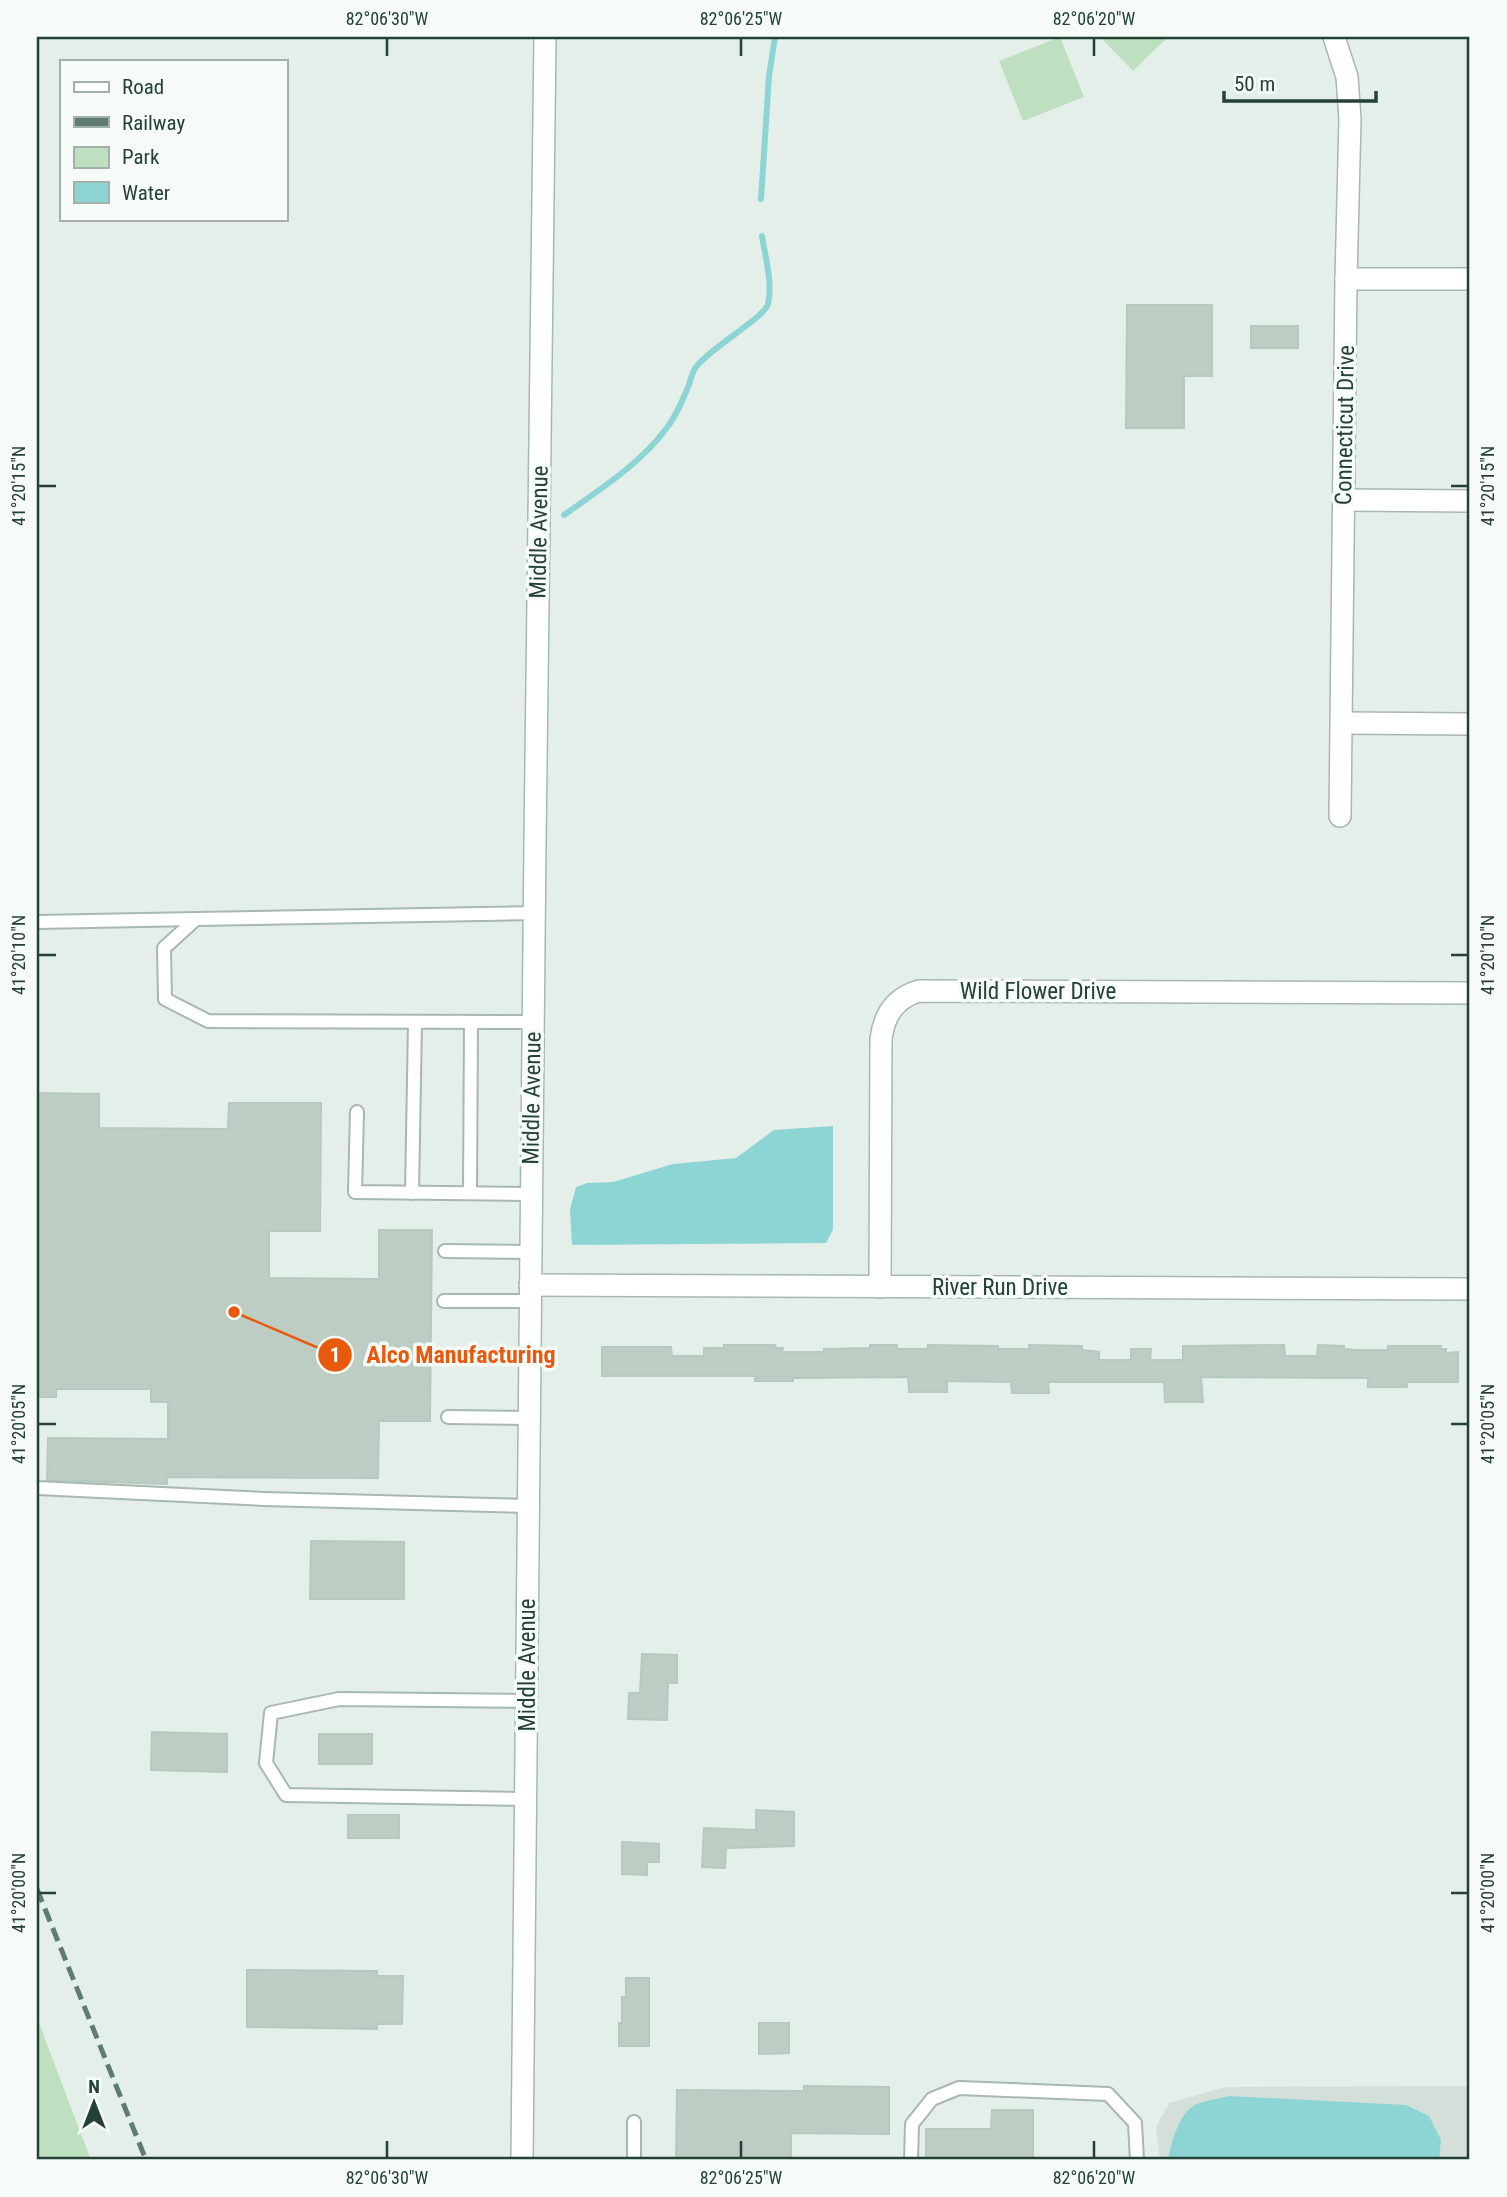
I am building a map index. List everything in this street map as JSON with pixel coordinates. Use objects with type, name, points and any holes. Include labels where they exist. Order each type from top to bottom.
[{"type":"street","name":"Middle Avenue","points":[[522,2160],[545,37]]},
{"type":"street","name":"Connecticut Drive","points":[[1334,37],[1344,62],[1350,104],[1340,816]]},
{"type":"street","points":[[1346,279],[1470,279]]},
{"type":"street","points":[[1344,500],[1470,501]]},
{"type":"street","points":[[1342,723],[1470,724]]},
{"type":"street","name":"Wild Flower Drive","points":[[880,1287],[881,1039],[888,1014],[910,994],[919,991],[1470,993]]},
{"type":"street","name":"River Run Drive","points":[[530,1293],[880,1287],[1470,1289]]},
{"type":"lane","points":[[37,922],[534,913]]},
{"type":"lane","points":[[196,919],[164,948],[165,999],[208,1021],[533,1022]]},
{"type":"lane","points":[[412,1193],[415,1022]]},
{"type":"lane","points":[[470,1193],[471,1022]]},
{"type":"lane","points":[[357,1112],[355,1192],[531,1194]]},
{"type":"lane","points":[[444,1251],[531,1252]]},
{"type":"lane","points":[[443,1301],[530,1293]]},
{"type":"lane","points":[[448,1417],[529,1418]]},
{"type":"lane","points":[[37,1488],[264,1499],[528,1506]]},
{"type":"lane","points":[[526,1798],[286,1796],[266,1763],[271,1713],[339,1699],[527,1701]]},
{"type":"lane","points":[[911,2160],[912,2124],[932,2099],[959,2088],[1108,2094],[1135,2123],[1137,2160]]},
{"type":"lane","points":[[634,2122],[634,2160]]},
{"type":"shaded area","points":[[1470,2086],[1470,2160],[1160,2160],[1156,2127],[1169,2103],[1225,2087]]},
{"type":"green space","points":[[1060,37],[1084,97],[1023,121],[999,61]]},
{"type":"green space","points":[[1100,37],[1168,37],[1133,71]]},
{"type":"green space","points":[[37,2018],[91,2160],[37,2160]]},
{"type":"water","points":[[833,1126],[833,1230],[826,1243],[572,1245],[570,1209],[576,1187],[587,1183],[613,1182],[673,1164],[736,1158],[774,1130]]},
{"type":"water","points":[[1229,2096],[1406,2105],[1429,2116],[1441,2140],[1439,2160],[1168,2160],[1177,2129],[1189,2109],[1203,2102]]},
{"type":"building","points":[[1127,305],[1212,305],[1212,376],[1184,376],[1184,428],[1126,428]]},
{"type":"building","points":[[1251,326],[1298,326],[1298,348],[1251,348]]},
{"type":"building","points":[[37,1093],[99,1094],[99,1128],[228,1129],[229,1103],[321,1103],[320,1231],[269,1231],[269,1278],[379,1279],[379,1230],[432,1230],[430,1421],[379,1421],[378,1478],[167,1477],[167,1484],[47,1480],[48,1438],[168,1439],[168,1402],[151,1402],[151,1389],[56,1389],[56,1397],[38,1397]]},
{"type":"building","points":[[724,1345],[775,1345],[776,1348],[783,1348],[782,1352],[824,1352],[824,1349],[870,1348],[870,1345],[897,1345],[897,1349],[928,1349],[928,1345],[998,1346],[998,1349],[1029,1349],[1029,1345],[1082,1346],[1082,1350],[1099,1352],[1099,1360],[1131,1360],[1131,1349],[1151,1349],[1150,1360],[1183,1360],[1183,1346],[1284,1345],[1285,1356],[1317,1356],[1318,1345],[1344,1346],[1344,1349],[1355,1350],[1388,1350],[1388,1346],[1441,1346],[1441,1349],[1446,1349],[1446,1353],[1458,1352],[1458,1382],[1407,1382],[1407,1387],[1368,1387],[1368,1378],[1201,1377],[1203,1402],[1165,1402],[1164,1382],[1048,1382],[1049,1393],[1012,1393],[1011,1382],[947,1381],[947,1392],[909,1392],[908,1377],[755,1381],[755,1376],[602,1376],[602,1347],[671,1347],[672,1356],[704,1356],[704,1348],[724,1348]]},
{"type":"building","points":[[311,1541],[404,1542],[404,1599],[310,1599]]},
{"type":"building","points":[[642,1654],[677,1655],[677,1683],[668,1683],[667,1720],[628,1719],[629,1693],[640,1693]]},
{"type":"building","points":[[152,1732],[227,1734],[227,1772],[151,1770]]},
{"type":"building","points":[[319,1734],[372,1734],[372,1764],[319,1764]]},
{"type":"building","points":[[756,1810],[794,1812],[794,1846],[726,1848],[725,1868],[702,1867],[704,1828],[756,1830]]},
{"type":"building","points":[[348,1815],[399,1815],[399,1838],[348,1838]]},
{"type":"building","points":[[622,1842],[659,1844],[659,1862],[647,1862],[647,1875],[622,1874]]},
{"type":"building","points":[[247,1970],[377,1971],[377,1976],[403,1976],[402,2024],[377,2024],[377,2029],[247,2027]]},
{"type":"building","points":[[626,1978],[649,1978],[649,2046],[619,2046],[619,2023],[622,2023],[622,1997],[626,1997]]},
{"type":"building","points":[[759,2023],[789,2023],[789,2053],[759,2054]]},
{"type":"building","points":[[804,2086],[889,2087],[889,2134],[791,2133],[791,2160],[676,2160],[677,2090],[804,2091]]},
{"type":"building","points":[[992,2110],[1033,2110],[1033,2160],[926,2160],[926,2129],[991,2129]]},
{"type":"waterway","points":[[761,199],[769,76],[775,37]]},
{"type":"waterway","points":[[564,515],[618,476],[656,442],[672,421],[696,367],[764,310],[768,304],[770,287],[762,236]]},
{"type":"railway","points":[[37,1889],[146,2160]]},
{"type":"place","name":"Alco Manufacturing","points":[[234,1312]]}]
